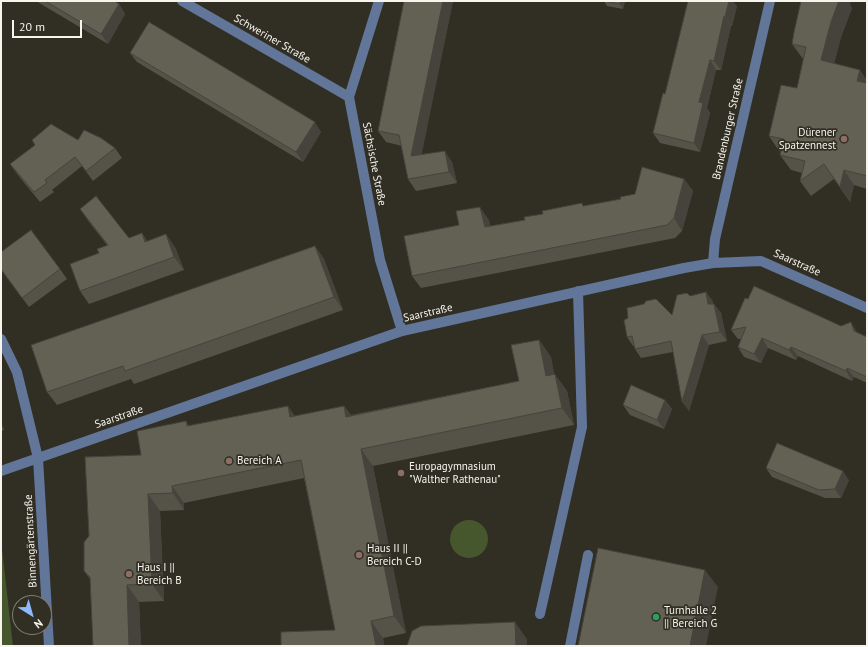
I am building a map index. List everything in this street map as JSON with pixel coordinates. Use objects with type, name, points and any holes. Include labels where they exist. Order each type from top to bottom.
[{"type":"street","name":"Schweriner Straße","points":[[182,1],[349,97]]},
{"type":"street","name":"Sächsische Straße","points":[[379,1],[349,97],[380,260],[402,331]]},
{"type":"street","name":"Brandenburger Straße","points":[[714,262],[715,239],[770,1]]},
{"type":"street","name":"Saarstraße","points":[[1,471],[402,331],[714,262],[762,260],[867,308]]},
{"type":"street","points":[[540,614],[582,427],[578,291]]},
{"type":"street","name":"Binnengärtenstraße","points":[[1,339],[17,372],[38,458],[49,646]]},
{"type":"street","points":[[570,646],[588,554]]},
{"type":"green space","points":[[465,520],[473,520],[483,525],[487,532],[487,546],[483,553],[473,558],[465,558],[455,553],[453,550],[450,543],[450,535],[455,525],[458,523]]},
{"type":"green space","points":[[1,540],[13,646],[1,646]]},
{"type":"building","points":[[45,1],[114,1],[119,4],[101,34]]},
{"type":"building","points":[[404,1],[443,1],[411,156],[445,151],[449,172],[408,179],[399,135],[378,131]]},
{"type":"building","points":[[604,1],[620,1],[620,4]]},
{"type":"building","points":[[688,1],[729,1],[725,17],[724,16],[714,61],[710,60],[699,102],[703,103],[694,143],[653,133],[663,93],[665,94]]},
{"type":"building","points":[[801,1],[839,1],[831,22],[821,60],[860,70],[857,81],[867,83],[867,176],[844,170],[840,187],[824,164],[800,181],[805,161],[780,155],[784,139],[769,136],[781,85],[797,88],[806,47],[792,44]]},
{"type":"building","points":[[149,22],[315,122],[296,152],[130,53]]},
{"type":"building","points":[[51,124],[78,140],[84,130],[101,138],[115,148],[86,171],[75,157],[45,180],[47,183],[34,192],[10,164],[35,145],[32,140]]},
{"type":"building","points":[[642,167],[684,179],[674,218],[667,225],[412,276],[404,236],[459,225],[456,211],[480,207],[485,227],[525,220],[524,217],[543,214],[542,211],[582,203],[583,206],[621,199],[620,197],[635,194]]},
{"type":"building","points":[[96,196],[129,238],[142,233],[145,242],[166,234],[174,257],[80,291],[70,264],[99,253],[97,249],[108,245],[80,209]]},
{"type":"building","points":[[31,230],[60,269],[22,298],[1,269],[1,252]]},
{"type":"building","points":[[315,246],[334,297],[125,371],[123,366],[47,392],[31,345]]},
{"type":"building","points":[[754,286],[841,326],[851,322],[854,331],[867,337],[867,377],[847,368],[846,371],[791,347],[789,350],[762,338],[754,354],[738,347],[746,327],[731,330],[745,298],[748,299]]},
{"type":"building","points":[[706,292],[708,304],[714,304],[720,332],[702,335],[682,402],[671,341],[635,349],[632,336],[627,337],[624,320],[628,318],[627,308],[644,304],[646,301],[656,299],[672,315],[677,295],[687,293],[690,296]]},
{"type":"building","points":[[539,340],[546,376],[555,374],[562,408],[361,449],[394,616],[371,621],[376,646],[281,646],[281,632],[335,630],[301,460],[172,486],[173,493],[148,494],[152,584],[127,585],[129,646],[93,646],[90,577],[84,571],[84,542],[89,536],[85,457],[141,455],[137,431],[186,421],[187,426],[288,406],[290,417],[344,406],[346,417],[519,381],[511,345]]},
{"type":"building","points":[[631,385],[665,400],[657,420],[623,405]]},
{"type":"building","points":[[777,443],[843,471],[835,489],[819,490],[766,468]]},
{"type":"building","name":"Turnhalle 2 || Bereich G","points":[[598,548],[705,570],[690,646],[578,646]]},
{"type":"building","points":[[515,622],[516,646],[407,646],[412,631],[421,626]]},
{"type":"place","name":"Dürener Spatzennest","points":[[844,139]]},
{"type":"place","name":"Bereich A","points":[[229,461]]},
{"type":"place","name":"Europagymnasium \"Walther Rathenau\"","points":[[401,473]]},
{"type":"place","name":"Haus II || Bereich C-D","points":[[359,555]]},
{"type":"place","name":"Haus I || Bereich B","points":[[129,574]]},
{"type":"place","name":"Turnhalle 2 || Bereich G","points":[[656,617]]}]
